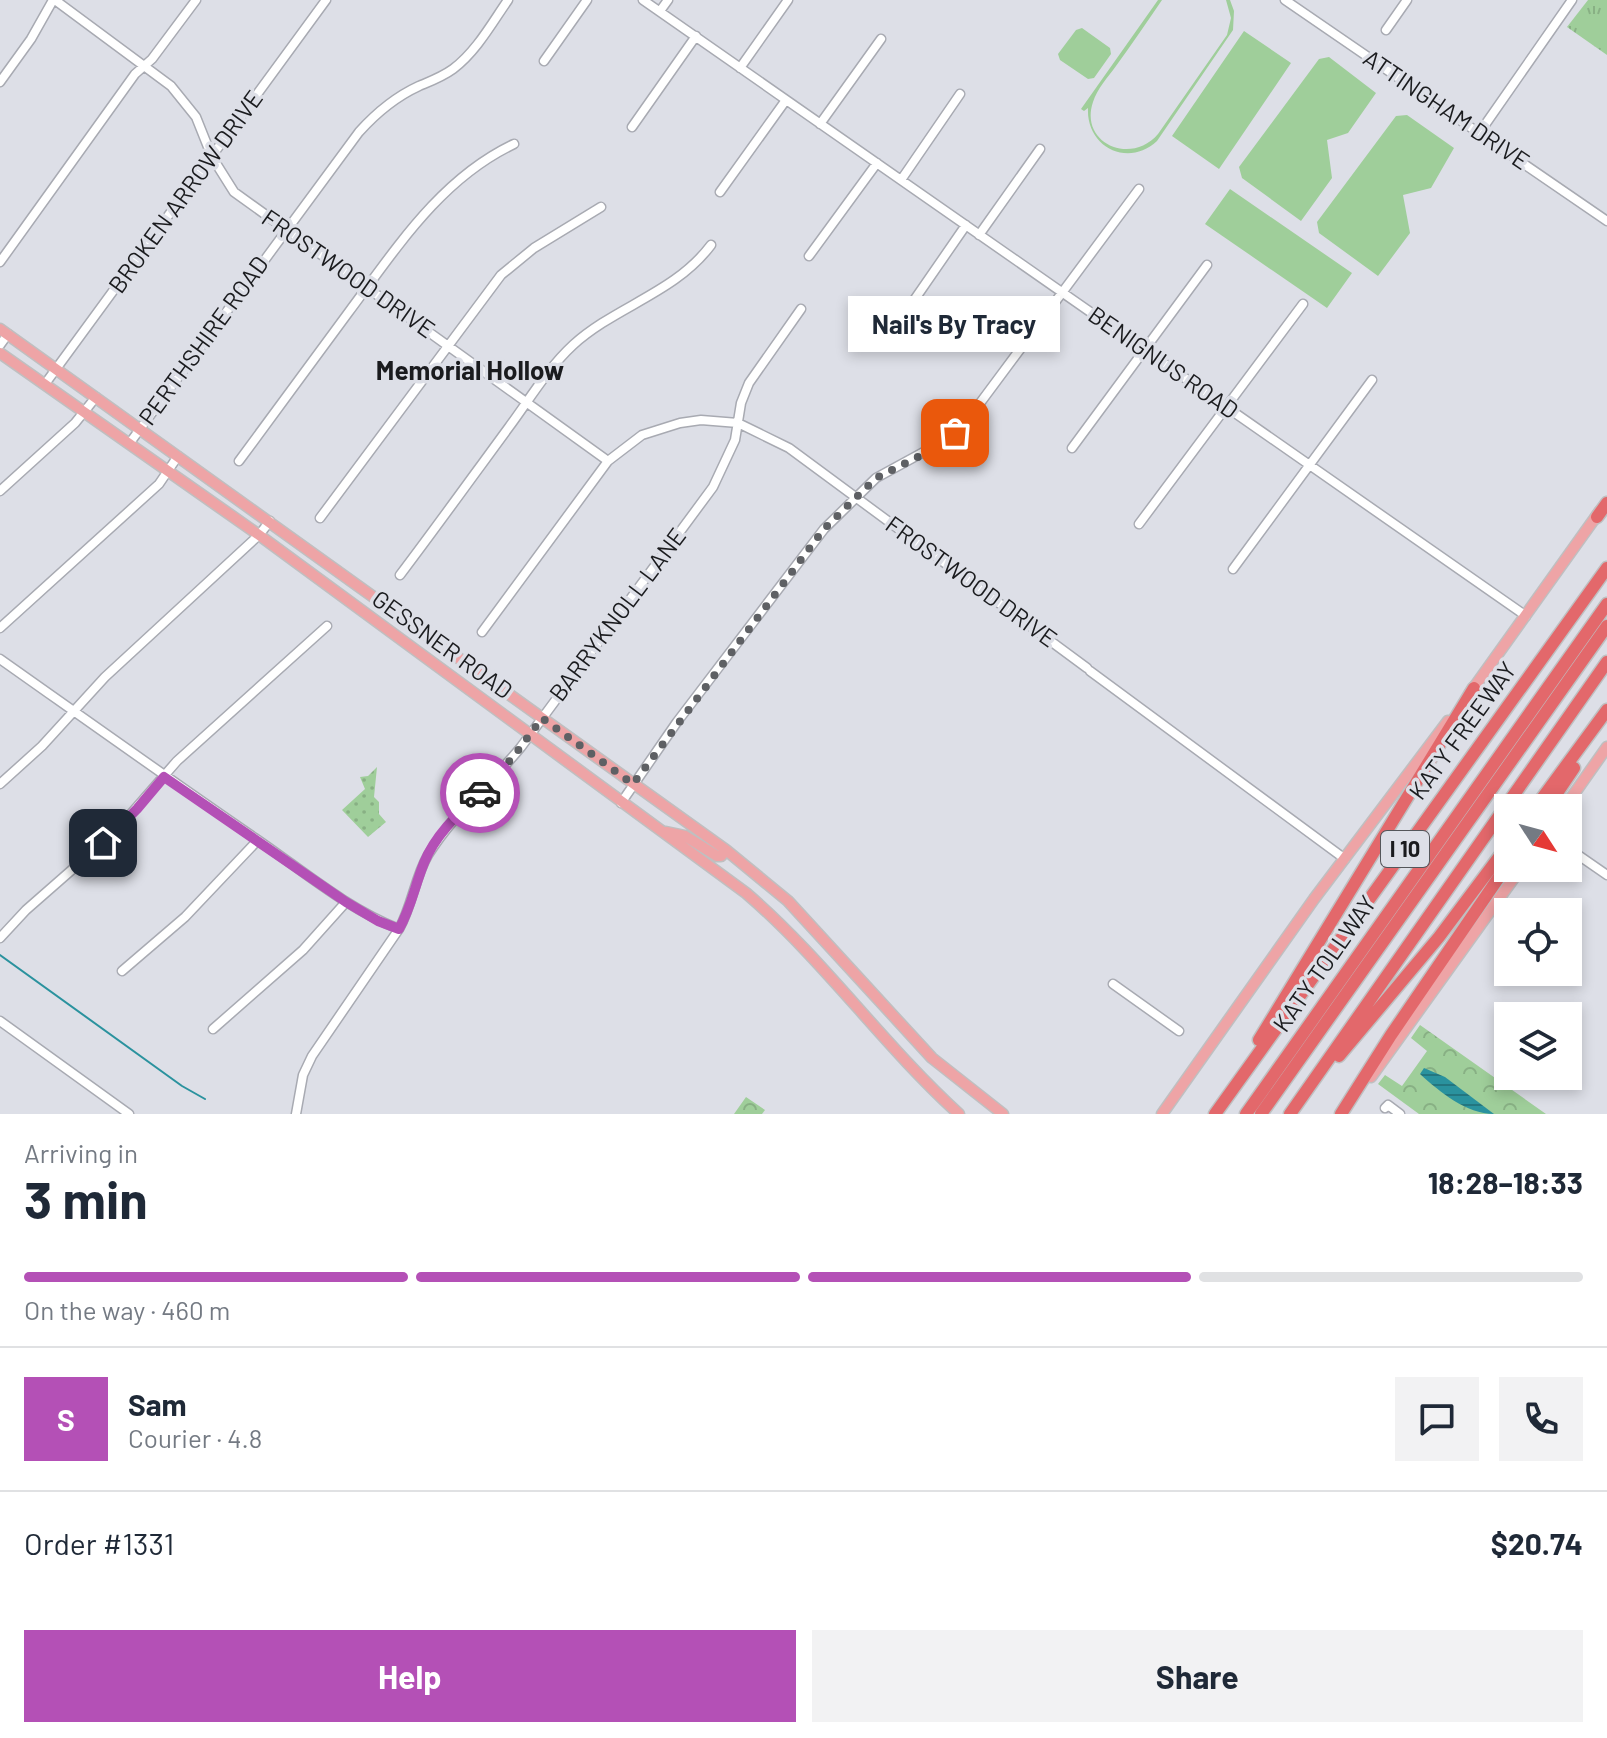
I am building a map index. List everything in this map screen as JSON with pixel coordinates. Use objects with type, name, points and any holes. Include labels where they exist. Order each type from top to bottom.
[{"type":"highway","points":[[1597,517],[1607,502]]},
{"type":"highway","points":[[1577,609],[1607,561]]},
{"type":"highway","name":"KATY FREEWAY","points":[[1215,1114],[1607,568]]},
{"type":"highway","name":"KATY TOLLWAY","points":[[1246,1114],[1607,604]]},
{"type":"highway","name":"KATY TOLLWAY","points":[[1261,1114],[1607,626]]},
{"type":"highway","name":"I 10","points":[[1290,1114],[1607,665]]},
{"type":"highway","points":[[1233,1088],[1283,998],[1474,688]]},
{"type":"highway","points":[[1545,794],[1607,710]]},
{"type":"highway","points":[[1557,794],[1607,720]]},
{"type":"highway","points":[[1290,1114],[1439,937],[1494,864]]},
{"type":"highway","points":[[1343,1114],[1391,1035],[1496,882]]},
{"type":"main road","name":"GESSNER ROAD","points":[[4,332],[726,850],[788,901],[932,1058],[1003,1114]]},
{"type":"main road","name":"GESSNER ROAD","points":[[0,353],[259,535],[746,893],[776,919],[903,1058],[959,1114]]},
{"type":"main road","points":[[1162,1114],[1314,899],[1474,688],[1597,517]]},
{"type":"main road","points":[[407,645],[420,628]]},
{"type":"main road","points":[[1574,794],[1607,747]]},
{"type":"main road","points":[[660,831],[685,836],[717,856],[726,850]]},
{"type":"main road","points":[[1343,1114],[1511,882]]},
{"type":"street","name":"FROSTWOOD DRIVE","points":[[54,0],[171,86],[186,103],[212,157],[234,192],[608,461],[642,435],[701,420],[738,423],[789,448],[1345,859]]},
{"type":"street","points":[[0,82],[54,0]]},
{"type":"street","points":[[0,262],[143,66],[152,59],[196,0]]},
{"type":"street","name":"BROKEN ARROW DRIVE","points":[[45,384],[326,0]]},
{"type":"street","name":"PERTHSHIRE ROAD","points":[[129,444],[359,132],[398,97],[441,78],[456,67],[470,54],[508,0]]},
{"type":"street","points":[[544,61],[587,0]]},
{"type":"street","name":"BENIGNUS ROAD","points":[[643,0],[1526,616]]},
{"type":"street","points":[[660,11],[668,0]]},
{"type":"street","points":[[740,68],[788,0]]},
{"type":"street","name":"ATTINGHAM DRIVE","points":[[1285,0],[1607,221]]},
{"type":"street","points":[[1386,30],[1407,0]]},
{"type":"street","points":[[1480,132],[1572,0]]},
{"type":"street","points":[[632,127],[696,36]]},
{"type":"street","points":[[820,124],[881,39]]},
{"type":"street","points":[[901,180],[960,94]]},
{"type":"street","points":[[720,192],[786,100]]},
{"type":"street","points":[[239,461],[367,287],[441,194],[497,152],[514,144]]},
{"type":"street","points":[[979,235],[1040,149]]},
{"type":"street","points":[[809,256],[877,163]]},
{"type":"street","points":[[621,803],[811,545],[876,478],[922,455],[955,433],[969,418],[1139,189]]},
{"type":"street","points":[[320,518],[501,275],[516,261],[601,207]]},
{"type":"street","points":[[899,322],[966,225]]},
{"type":"street","points":[[400,575],[571,346],[679,278],[700,260],[711,245]]},
{"type":"street","points":[[1072,448],[1207,265]]},
{"type":"street","points":[[1139,524],[1303,304]]},
{"type":"street","name":"BARRYKNOLL LANE","points":[[296,1114],[301,1084],[312,1056],[407,916],[426,859],[444,831],[503,769],[713,487],[735,440],[741,403],[749,383],[801,309]]},
{"type":"street","points":[[0,345],[4,332]]},
{"type":"street","points":[[1233,569],[1372,380]]},
{"type":"street","points":[[0,491],[84,413],[96,397]]},
{"type":"street","points":[[0,628],[159,484],[178,456]]},
{"type":"street","points":[[482,632],[608,461]]},
{"type":"street","points":[[0,784],[42,746],[105,677],[259,535],[270,521]]},
{"type":"street","points":[[0,938],[26,910],[115,832],[177,761],[327,626]]},
{"type":"street","points":[[0,659],[346,902],[378,921],[399,929]]},
{"type":"street","points":[[122,971],[194,908],[258,840]]},
{"type":"street","points":[[1582,858],[1607,875]]},
{"type":"street","points":[[213,1029],[303,950],[346,902]]},
{"type":"street","points":[[1113,984],[1179,1031]]},
{"type":"street","points":[[0,1021],[129,1114]]},
{"type":"street","points":[[1385,1108],[1388,1105],[1400,1114]]},
{"type":"green space","points":[[1158,0],[1162,0],[1093,102],[1093,129],[1100,139],[1110,145],[1122,149],[1134,148],[1158,134],[1227,35],[1231,18],[1226,0],[1230,0],[1234,11],[1233,30],[1157,141],[1146,149],[1122,153],[1101,143],[1094,133],[1089,122],[1088,108],[1084,111],[1081,109]]},
{"type":"green space","points":[[1588,0],[1607,0],[1607,55],[1567,27]]},
{"type":"green space","points":[[1082,28],[1110,48],[1111,54],[1094,78],[1088,79],[1060,60],[1058,54],[1076,30]]},
{"type":"green space","points":[[1244,31],[1291,63],[1219,169],[1172,136]]},
{"type":"green space","points":[[1329,57],[1376,93],[1348,133],[1327,140],[1332,178],[1301,221],[1242,178],[1239,167],[1319,59]]},
{"type":"green space","points":[[1407,115],[1454,148],[1431,188],[1403,195],[1410,233],[1378,276],[1319,233],[1317,222],[1396,116]]},
{"type":"green space","points":[[1230,189],[1352,273],[1327,308],[1205,224]]},
{"type":"green space","points":[[377,767],[374,797],[379,802],[379,814],[386,822],[368,837],[342,810],[365,789],[360,777],[368,776]]},
{"type":"green space","points":[[1420,1025],[1494,1077],[1494,1090],[1512,1090],[1546,1114],[1419,1114],[1378,1084],[1385,1075],[1402,1086],[1427,1051],[1411,1038]]},
{"type":"green space","points":[[746,1097],[765,1110],[762,1114],[734,1114]]},
{"type":"water","points":[[1424,1068],[1445,1077],[1494,1114],[1473,1110],[1454,1101],[1420,1074]]},
{"type":"waterway","points":[[0,955],[182,1086],[205,1099]]},
{"type":"way so far","points":[[480,793],[514,756],[542,718],[633,784],[824,529],[876,478],[922,455],[955,433]]},
{"type":"place","name":"Nail's By Tracy","points":[[955,433]]},
{"type":"district","name":"Memorial Hollow","points":[[470,371]]},
{"type":"route","points":[[103,843],[164,777],[346,902],[378,921],[399,929],[407,916],[426,859],[444,831],[480,793]]}]
